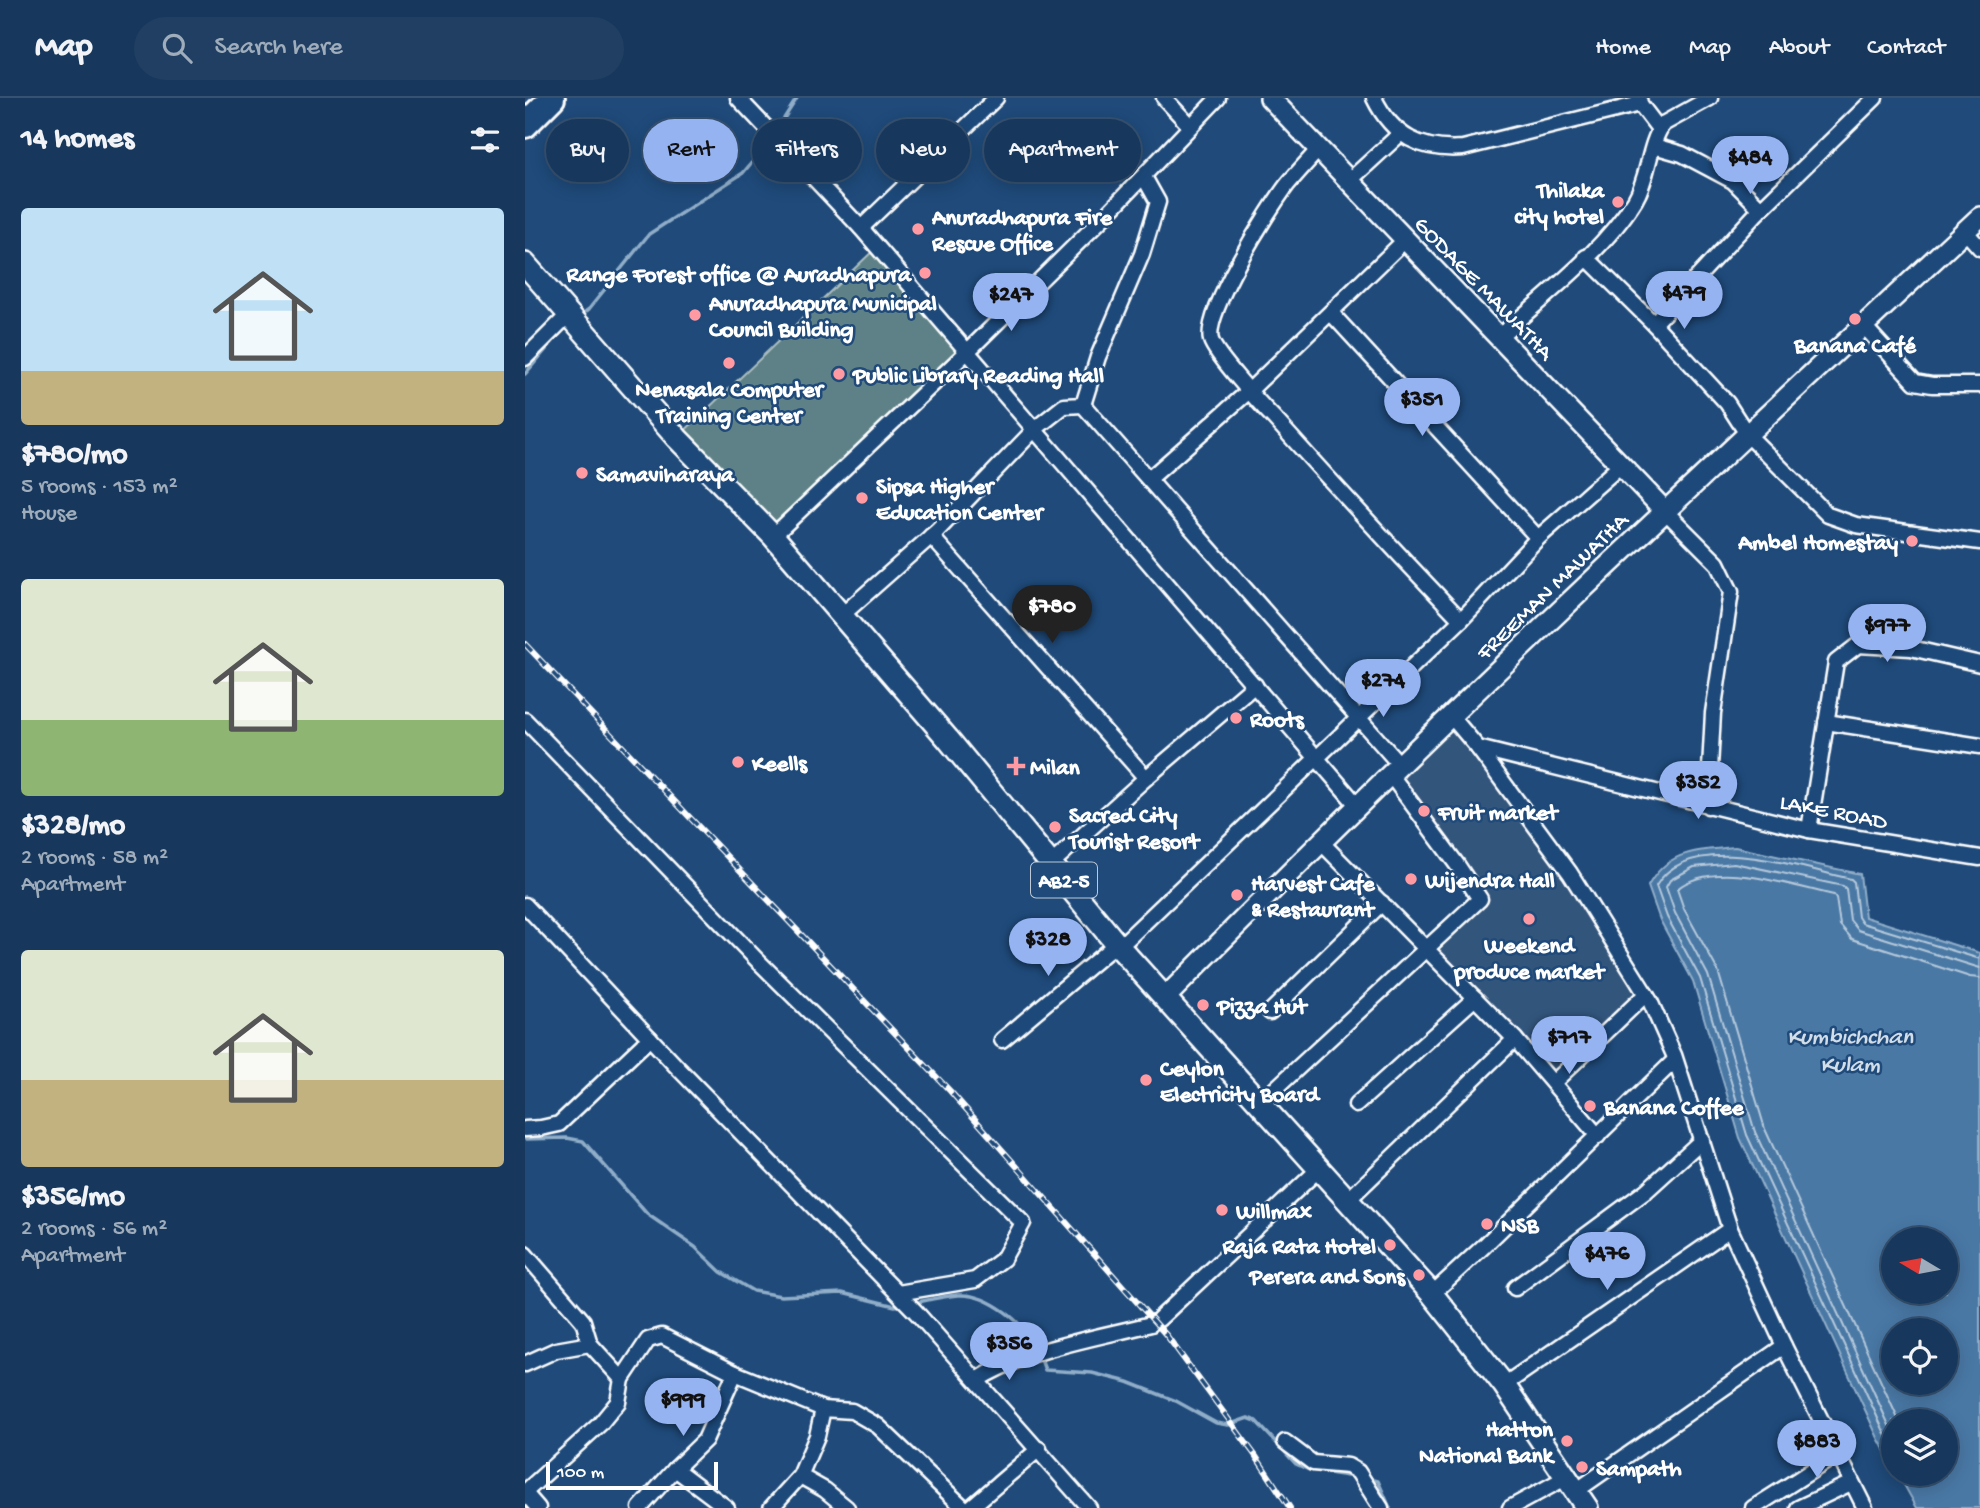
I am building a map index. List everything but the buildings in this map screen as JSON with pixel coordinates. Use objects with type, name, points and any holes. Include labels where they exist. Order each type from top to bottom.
[{"type":"highway","points":[[525,125],[552,98]]},
{"type":"main road","name":"AB2-5","points":[[525,264],[677,438],[773,536],[948,739],[1118,945],[1432,1294],[1504,1385],[1577,1492]]},
{"type":"street","points":[[738,98],[861,229],[968,351],[1357,805]]},
{"type":"street","points":[[861,229],[996,98]]},
{"type":"street","points":[[1164,98],[1190,125]]},
{"type":"street","points":[[773,536],[968,351],[1144,177],[1218,98]]},
{"type":"street","name":"GODAGE MAWATHA","points":[[1270,98],[1665,510]]},
{"type":"street","points":[[1374,98],[1400,134],[1431,147],[1464,148],[1639,101],[1659,129]]},
{"type":"street","points":[[1499,337],[1586,257],[1635,200],[1659,129],[1669,119],[1710,98]]},
{"type":"street","points":[[1654,324],[1761,209],[1875,98]]},
{"type":"street","points":[[1349,181],[1400,134]]},
{"type":"street","points":[[1654,146],[1682,154],[1733,181],[1761,209]]},
{"type":"street","points":[[1319,149],[1286,186],[1256,233],[1221,297],[1210,325],[1211,341],[1249,391],[1461,620]]},
{"type":"street","points":[[1083,405],[1098,357],[1142,254],[1157,202],[1144,177]]},
{"type":"street","name":"FREEMAN MAWATHA","points":[[1165,998],[1357,805],[1665,510],[1980,217]]},
{"type":"street","points":[[1965,231],[1980,248]]},
{"type":"street","points":[[1149,479],[1249,391],[1405,240]]},
{"type":"street","points":[[1586,257],[1654,324],[1727,403],[1747,434],[1828,515],[1856,525],[1980,541]]},
{"type":"street","points":[[525,358],[570,313]]},
{"type":"street","points":[[1331,313],[1538,538]]},
{"type":"street","points":[[1863,326],[1915,382],[1932,385],[1980,385]]},
{"type":"street","points":[[841,616],[931,536],[1035,429],[1064,406],[1083,405]]},
{"type":"street","points":[[1083,405],[1359,718],[1480,899],[1260,1103]]},
{"type":"street","points":[[1002,1040],[1118,945],[1318,759],[1461,620],[1538,538],[1621,465]]},
{"type":"street","points":[[1665,510],[1717,563],[1731,592],[1713,713],[1707,806]]},
{"type":"street","points":[[931,536],[1146,778]]},
{"type":"street","points":[[1809,830],[1836,662],[1858,645],[1911,648],[1980,664]]},
{"type":"street","points":[[1051,864],[1255,685]]},
{"type":"street","points":[[1451,716],[1478,748],[1570,873],[1646,994],[1675,1060],[1730,1229],[1784,1346],[1865,1508]]},
{"type":"street","points":[[525,720],[758,961],[1023,1223],[1003,1259],[975,1280],[901,1296]]},
{"type":"street","points":[[1826,722],[1980,746]]},
{"type":"street","name":"LAKE ROAD","points":[[1478,748],[1809,830],[1980,858]]},
{"type":"street","points":[[1320,841],[1515,1039],[1598,1136]]},
{"type":"street","points":[[1270,1012],[1381,903]]},
{"type":"street","points":[[525,905],[916,1312],[1089,1508]]},
{"type":"street","points":[[1553,1083],[1646,994]]},
{"type":"street","points":[[1356,1105],[1475,998]]},
{"type":"street","points":[[525,1129],[559,1124],[650,1038]]},
{"type":"street","points":[[1348,1200],[1515,1039]]},
{"type":"street","points":[[1432,1294],[1675,1060]]},
{"type":"street","points":[[1515,1288],[1646,1191],[1702,1140]]},
{"type":"street","points":[[977,1380],[1000,1366],[1027,1356],[1155,1322],[1319,1168]]},
{"type":"street","points":[[1504,1385],[1730,1229]]},
{"type":"street","points":[[525,1254],[583,1321],[590,1344],[622,1379]]},
{"type":"street","points":[[538,1508],[525,1492],[600,1424],[618,1402],[622,1379],[648,1340],[663,1336],[735,1373],[823,1409],[852,1411],[878,1426],[964,1508]]},
{"type":"street","points":[[525,1364],[556,1350],[590,1344]]},
{"type":"street","points":[[1510,1508],[1577,1492],[1784,1346]]},
{"type":"street","points":[[640,1508],[705,1440],[735,1373]]},
{"type":"street","points":[[771,1508],[800,1476],[817,1436],[823,1409]]},
{"type":"street","points":[[1285,1442],[1313,1463],[1348,1466],[1362,1477],[1381,1508]]},
{"type":"street","points":[[970,1508],[1039,1449]]},
{"type":"street","points":[[1753,1508],[1838,1454]]},
{"type":"street","points":[[675,1469],[727,1508]]},
{"type":"street","points":[[800,1476],[825,1490],[847,1508]]},
{"type":"street","points":[[1798,1508],[1851,1483]]},
{"type":"shaded area","name":"Weekend produce market","points":[[1451,716],[1478,748],[1646,994],[1553,1083],[1426,948],[1480,899],[1390,774]]},
{"type":"green space","points":[[877,247],[968,351],[773,536],[677,438]]},
{"type":"water","name":"Kumbichchan Kulam","points":[[1735,847],[1860,874],[1865,917],[1980,953],[1980,1508],[1917,1508],[1905,1486],[1958,1486],[1958,1409],[1881,1409],[1881,1444],[1740,1138],[1693,981],[1660,920],[1648,886],[1665,865],[1675,858],[1696,851]]},
{"type":"waterway","points":[[784,119],[797,98]]},
{"type":"waterway","points":[[581,315],[589,309],[649,234],[743,173],[752,162]]},
{"type":"waterway","points":[[525,374],[560,333]]},
{"type":"waterway","points":[[525,1139],[567,1138],[583,1141],[647,1214],[695,1247],[721,1272],[753,1291],[781,1296],[842,1293],[895,1306],[903,1305]]},
{"type":"waterway","points":[[914,1303],[958,1295],[981,1299],[1015,1320],[1037,1350]]},
{"type":"waterway","points":[[1040,1357],[1045,1370],[1092,1373],[1128,1382],[1176,1401],[1216,1423],[1228,1425],[1248,1418],[1256,1421],[1296,1464],[1309,1470],[1354,1477]]},
{"type":"waterway","points":[[1369,1479],[1378,1481],[1390,1508]]},
{"type":"railway","points":[[525,644],[950,1091],[1167,1336],[1255,1455],[1290,1508]]},
{"type":"place","name":"Thilaka city hotel","points":[[1618,202]]},
{"type":"place","name":"Anuradhapura Fire Rescue Office","points":[[918,229]]},
{"type":"place","name":"Range Forest office @ Auradhapura","points":[[925,273]]},
{"type":"place","name":"Anuradhapura Municipal Council Building","points":[[695,315]]},
{"type":"place","name":"Banana Café","points":[[1855,319]]},
{"type":"place","name":"Nenasala Computer Training Center","points":[[729,363]]},
{"type":"place","name":"Public Library Reading Hall","points":[[839,374]]},
{"type":"place","name":"Samaviharaya","points":[[582,473]]},
{"type":"place","name":"Sipsa Higher Education Center","points":[[862,498]]},
{"type":"place","name":"Ambel Homestay","points":[[1912,541]]},
{"type":"place","name":"Roots","points":[[1236,718]]},
{"type":"place","name":"Keells","points":[[738,762]]},
{"type":"place","name":"Milan","points":[[1016,766]]},
{"type":"place","name":"Fruit market","points":[[1424,811]]},
{"type":"place","name":"Sacred City Tourist Resort","points":[[1055,827]]},
{"type":"place","name":"Wijendra Hall","points":[[1411,879]]},
{"type":"place","name":"Harvest Cafe & Restaurant","points":[[1237,895]]},
{"type":"place","name":"Weekend produce market","points":[[1529,919]]},
{"type":"place","name":"Pizza Hut","points":[[1203,1005]]},
{"type":"place","name":"Ceylon Electricity Board","points":[[1146,1080]]},
{"type":"place","name":"Banana Coffee","points":[[1590,1106]]},
{"type":"place","name":"Willmax","points":[[1222,1210]]},
{"type":"place","name":"NSB","points":[[1487,1224]]},
{"type":"place","name":"Raja Rata Hotel","points":[[1390,1245]]},
{"type":"place","name":"Perera and Sons","points":[[1419,1275]]},
{"type":"place","name":"Hatton National Bank","points":[[1567,1441]]},
{"type":"place","name":"Sampath","points":[[1582,1467]]}]
